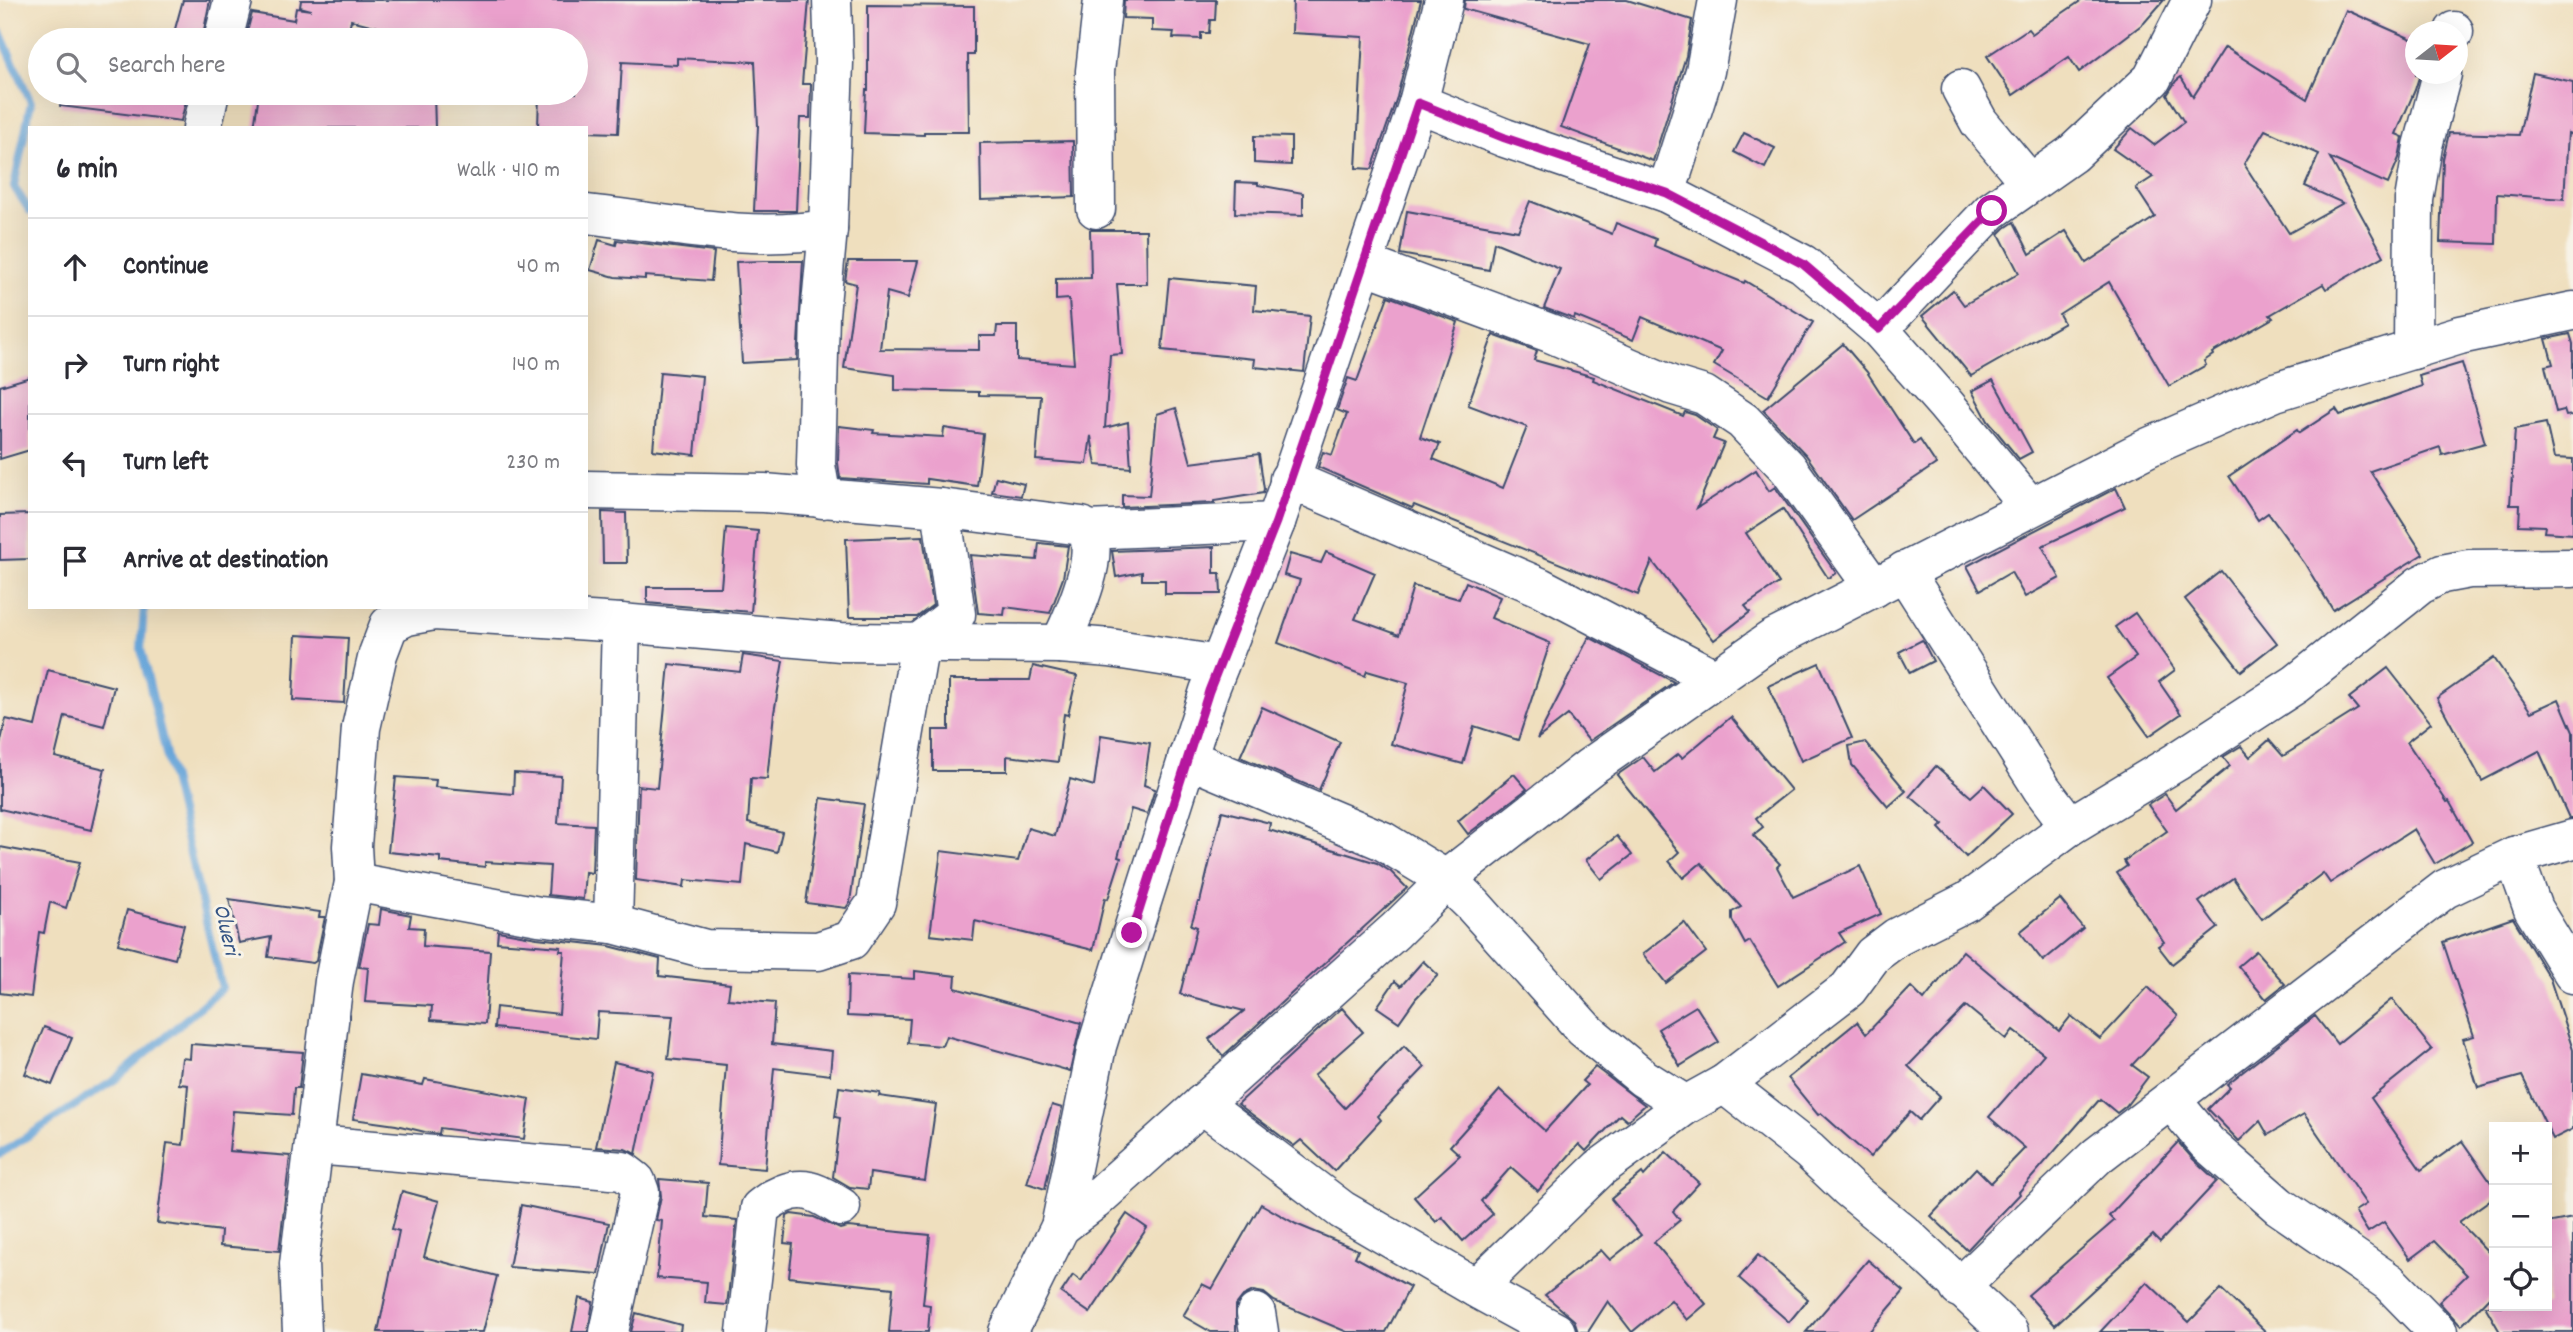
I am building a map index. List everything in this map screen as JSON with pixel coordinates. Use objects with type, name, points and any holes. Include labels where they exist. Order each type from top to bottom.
[{"type":"street","points":[[226,28],[233,0]]},
{"type":"street","points":[[822,499],[816,465],[820,315],[828,229],[834,62],[832,0]]},
{"type":"street","points":[[1096,209],[1095,71],[1103,0]]},
{"type":"street","points":[[1008,1332],[1059,1227],[1097,1046],[1187,758],[1219,665],[1276,522],[1364,264],[1418,103],[1444,0]]},
{"type":"street","points":[[1667,193],[1705,71],[1718,0]]},
{"type":"street","points":[[1879,329],[1992,211],[2071,154],[2152,79],[2192,0]]},
{"type":"street","points":[[2413,349],[2414,200],[2423,146],[2439,84]]},
{"type":"street","points":[[1961,89],[1979,122],[2029,182]]},
{"type":"street","points":[[1418,103],[1505,138],[1667,193],[1803,264],[1879,329],[2030,507]]},
{"type":"street","points":[[202,126],[207,105]]},
{"type":"street","points":[[588,214],[709,231],[791,235],[828,229]]},
{"type":"street","points":[[1364,264],[1550,333],[1671,385],[1704,395],[1743,421],[1889,580],[2070,826]]},
{"type":"street","points":[[1059,1227],[1094,1201],[1395,931],[1447,880],[1590,767],[1772,640],[2149,447],[2275,392],[2460,335],[2573,311]]},
{"type":"street","points":[[1289,479],[1539,587],[1716,679]]},
{"type":"street","points":[[588,490],[764,493],[941,508],[1082,526],[1090,537],[1088,568],[1077,609],[1060,644]]},
{"type":"street","points":[[354,882],[539,916],[613,924],[706,949],[818,951],[851,940],[876,903],[920,642],[956,614],[941,508]]},
{"type":"street","points":[[1087,530],[1276,522]]},
{"type":"street","points":[[1476,1288],[1600,1168],[1686,1105],[1724,1084],[1848,989],[1873,955],[1897,937],[1968,901],[2070,826],[2176,762],[2296,684],[2420,585],[2442,574],[2469,569],[2573,568]]},
{"type":"street","points":[[302,1332],[299,1264],[334,981],[354,882],[352,846],[361,728],[378,654],[389,625],[407,616],[434,611],[621,623],[841,642],[1060,644],[1110,648],[1219,665]]},
{"type":"street","points":[[613,924],[621,623]]},
{"type":"street","points":[[1187,758],[1382,841],[1447,880],[1473,905],[1584,1029],[1643,1078],[1686,1105]]},
{"type":"street","points":[[2030,856],[2042,789]]},
{"type":"street","points":[[1959,1288],[2097,1156],[2445,890],[2514,856],[2573,839]]},
{"type":"street","points":[[2514,856],[2533,909],[2573,974]]},
{"type":"street","points":[[1724,1084],[1809,1151],[1848,1188],[1905,1235],[2009,1332]]},
{"type":"street","points":[[2171,1100],[2207,1143],[2269,1197],[2389,1282],[2438,1332]]},
{"type":"street","points":[[1202,1104],[1342,1210],[1556,1332]]},
{"type":"street","points":[[315,1145],[623,1171],[636,1181],[640,1192],[609,1332]]},
{"type":"street","points":[[746,1332],[760,1208],[770,1199],[790,1192],[809,1191],[841,1207]]},
{"type":"building","points":[[183,0],[210,0],[204,28],[175,28]]},
{"type":"building","points":[[301,0],[809,0],[802,84],[811,84],[810,118],[800,118],[796,211],[754,211],[758,126],[755,62],[677,58],[677,65],[622,62],[618,133],[588,132],[588,126],[538,126],[539,105],[588,105],[588,28],[382,28],[351,20],[349,28],[248,28],[252,13],[294,20],[296,8],[311,10],[300,7]]},
{"type":"building","points":[[1124,0],[1216,0],[1215,20],[1210,20],[1209,33],[1201,33],[1201,39],[1173,38],[1174,32],[1152,31],[1152,19],[1123,18]]},
{"type":"building","points":[[1293,0],[1421,0],[1397,97],[1372,169],[1356,168],[1363,37],[1292,33]]},
{"type":"building","points":[[1465,0],[1627,0],[1692,20],[1686,56],[1653,161],[1561,127],[1590,44],[1464,9]]},
{"type":"building","points":[[2082,0],[2164,0],[2144,23],[2079,72],[2069,57],[2013,95],[1987,56],[2028,29],[2032,34]]},
{"type":"building","points":[[868,5],[974,6],[974,55],[968,55],[969,132],[924,132],[924,135],[864,133],[868,90]]},
{"type":"building","points":[[2346,10],[2405,36],[2405,84],[2417,84],[2396,134],[2403,137],[2399,158],[2388,184],[2330,158],[2384,256],[2326,289],[2323,284],[2270,315],[2273,318],[2212,353],[2213,355],[2204,361],[2206,365],[2169,386],[2109,282],[2059,314],[2064,323],[1971,376],[1922,316],[1953,290],[1964,305],[2019,273],[1999,234],[2014,222],[2030,254],[2066,231],[2086,263],[2155,217],[2136,188],[2153,177],[2113,149],[2132,128],[2154,145],[2184,122],[2167,95],[2181,77],[2193,97],[2225,47],[2307,99]],"holes":[[[2265,130],[2319,154],[2305,186],[2343,203],[2289,233],[2244,164]]]},
{"type":"building","points":[[2533,73],[2573,82],[2573,135],[2568,133],[2564,199],[2497,194],[2496,244],[2440,242],[2443,159],[2449,133],[2519,135]]},
{"type":"building","points":[[60,105],[185,105],[181,121]]},
{"type":"building","points":[[257,105],[434,105],[435,126],[254,126]]},
{"type":"building","points":[[1744,133],[1775,148],[1765,168],[1734,152]]},
{"type":"building","points":[[1254,136],[1291,137],[1291,165],[1254,163]]},
{"type":"building","points":[[1073,141],[1074,197],[981,200],[980,143]]},
{"type":"building","points":[[1236,182],[1258,183],[1303,193],[1303,215],[1235,213]]},
{"type":"building","points":[[1530,201],[1612,234],[1616,223],[1656,239],[1654,246],[1744,283],[1745,281],[1813,322],[1768,397],[1714,365],[1722,351],[1642,317],[1633,340],[1575,316],[1574,319],[1544,308],[1560,269],[1494,242],[1489,270],[1400,254],[1407,211],[1518,231]]},
{"type":"building","points":[[1090,230],[1146,230],[1147,284],[1117,284],[1122,354],[1110,355],[1105,428],[1128,422],[1131,468],[1096,465],[1091,436],[1087,464],[1036,460],[1041,396],[895,390],[895,375],[844,368],[856,284],[845,281],[848,261],[918,261],[908,298],[887,292],[880,349],[979,350],[979,336],[996,336],[997,326],[1017,326],[1017,360],[1074,364],[1069,299],[1056,300],[1056,279],[1091,278]]},
{"type":"building","points":[[599,240],[616,245],[617,240],[714,252],[711,281],[645,276],[645,279],[615,277],[590,270]]},
{"type":"building","points":[[803,261],[797,360],[742,363],[736,262]]},
{"type":"building","points":[[1169,278],[1256,286],[1254,310],[1310,316],[1304,372],[1254,367],[1255,359],[1162,350]]},
{"type":"building","points":[[1388,296],[1458,322],[1420,437],[1440,444],[1433,459],[1503,488],[1527,427],[1468,405],[1493,335],[1537,351],[1534,360],[1594,377],[1593,380],[1683,416],[1685,412],[1695,415],[1717,430],[1713,439],[1724,443],[1697,508],[1756,470],[1769,491],[1775,487],[1836,573],[1828,578],[1783,509],[1746,533],[1779,583],[1745,606],[1750,612],[1714,640],[1652,561],[1638,595],[1414,505],[1412,508],[1318,467],[1323,452],[1332,455],[1347,414],[1337,410],[1348,378],[1357,381]]},
{"type":"building","points":[[2570,334],[2573,344],[2573,415],[2566,416],[2564,410],[2556,412],[2545,366],[2553,364],[2546,339]]},
{"type":"building","points":[[1843,344],[1867,372],[1914,444],[1920,440],[1936,464],[1852,520],[1806,455],[1763,410]]},
{"type":"building","points":[[2462,363],[2485,443],[2442,455],[2440,447],[2370,471],[2423,554],[2333,610],[2305,564],[2268,513],[2258,520],[2229,476],[2297,430],[2299,433],[2336,409],[2340,415],[2422,386],[2419,376]]},
{"type":"building","points":[[660,372],[702,376],[695,455],[653,450]]},
{"type":"building","points":[[28,378],[28,451],[0,459],[0,386]]},
{"type":"building","points":[[1993,380],[2032,452],[2019,459],[1988,421],[1972,391]]},
{"type":"building","points":[[1176,408],[1191,463],[1259,454],[1263,493],[1214,503],[1122,507],[1122,495],[1149,496],[1157,414]]},
{"type":"building","points":[[2546,423],[2554,458],[2573,459],[2573,534],[2544,532],[2545,526],[2519,525],[2520,505],[2510,505],[2515,429]]},
{"type":"building","points":[[839,426],[874,430],[873,433],[943,437],[944,428],[983,434],[977,486],[927,479],[927,484],[840,478]]},
{"type":"building","points":[[996,477],[1024,484],[1021,496],[992,492]]},
{"type":"building","points":[[2116,488],[2125,507],[2042,546],[2060,578],[2025,597],[2011,572],[1980,590],[1967,566]]},
{"type":"building","points":[[602,512],[626,513],[627,563],[603,563]]},
{"type":"building","points":[[28,514],[28,559],[0,560],[0,515]]},
{"type":"building","points":[[726,528],[758,531],[751,612],[647,603],[647,587],[721,587]]},
{"type":"building","points":[[923,536],[933,605],[917,617],[849,617],[846,539]]},
{"type":"building","points":[[1039,543],[1068,546],[1063,578],[1050,613],[1005,607],[1004,615],[978,613],[970,555],[1037,560]]},
{"type":"building","points":[[1214,547],[1214,573],[1220,573],[1221,594],[1165,594],[1165,580],[1142,580],[1142,572],[1116,577],[1112,551]]},
{"type":"building","points":[[1326,552],[1375,573],[1355,619],[1399,635],[1413,586],[1459,599],[1466,582],[1500,597],[1491,618],[1550,643],[1518,740],[1474,726],[1463,764],[1391,744],[1408,683],[1367,671],[1365,676],[1278,643],[1300,580],[1284,575],[1290,554],[1321,563]]},
{"type":"building","points":[[2221,571],[2277,643],[2241,671],[2185,599]]},
{"type":"building","points":[[2135,613],[2175,670],[2159,682],[2181,714],[2149,736],[2107,678],[2136,657],[2115,627]]},
{"type":"building","points":[[296,635],[348,638],[344,703],[293,700]]},
{"type":"building","points":[[1589,637],[1674,682],[1589,741],[1568,715],[1537,739]]},
{"type":"building","points":[[1922,640],[1933,661],[1910,673],[1899,652]]},
{"type":"building","points":[[743,655],[783,661],[767,779],[751,778],[748,823],[782,832],[777,852],[746,844],[742,885],[685,880],[684,887],[636,880],[639,786],[657,788],[669,664],[740,672]]},
{"type":"building","points":[[2494,658],[2531,712],[2559,699],[2573,732],[2573,818],[2569,818],[2539,751],[2482,781],[2437,698]]},
{"type":"building","points":[[1819,663],[1852,738],[1801,761],[1768,686]]},
{"type":"building","points":[[1033,666],[1077,676],[1068,715],[1064,714],[1058,762],[1007,756],[1007,771],[933,771],[933,730],[949,730],[949,680],[1030,680]]},
{"type":"building","points":[[2388,668],[2431,723],[2407,742],[2447,802],[2449,801],[2472,842],[2435,864],[2414,829],[2330,883],[2323,873],[2262,919],[2233,878],[2199,902],[2218,928],[2172,964],[2158,946],[2164,942],[2117,873],[2127,866],[2124,861],[2167,831],[2148,805],[2165,794],[2176,809],[2230,766],[2223,757],[2241,746],[2250,757],[2269,740],[2283,756],[2358,709],[2349,698]]},
{"type":"building","points":[[48,670],[114,687],[104,726],[65,716],[55,757],[105,769],[91,830],[0,809],[0,745],[6,719],[35,726]]},
{"type":"building","points":[[1262,707],[1340,742],[1319,790],[1240,757]]},
{"type":"building","points":[[1731,717],[1791,790],[1756,818],[1763,827],[1753,835],[1780,864],[1777,867],[1793,897],[1860,866],[1881,914],[1839,933],[1845,942],[1778,986],[1750,941],[1745,944],[1732,920],[1732,912],[1741,907],[1701,863],[1683,878],[1669,861],[1679,852],[1617,775],[1643,757],[1655,772],[1678,754],[1682,758]]},
{"type":"building","points":[[1101,735],[1150,743],[1144,785],[1155,789],[1147,814],[1131,809],[1118,857],[1121,858],[1108,899],[1105,898],[1093,950],[975,921],[973,940],[930,935],[941,851],[1018,861],[1028,828],[1055,836],[1070,779],[1094,786]]},
{"type":"building","points":[[1865,742],[1906,791],[1888,807],[1852,765],[1849,746]]},
{"type":"building","points":[[1936,766],[1971,797],[1984,785],[2012,814],[1966,857],[1939,828],[1943,824],[1910,796]]},
{"type":"building","points":[[514,773],[561,776],[558,823],[594,825],[592,873],[585,872],[583,899],[548,895],[550,866],[485,862],[485,867],[440,862],[440,857],[388,852],[396,777],[436,780],[435,787],[513,794]]},
{"type":"building","points":[[1514,774],[1527,789],[1468,834],[1458,821]]},
{"type":"building","points":[[821,798],[864,804],[850,902],[846,908],[806,903]]},
{"type":"building","points":[[1222,811],[1270,823],[1269,830],[1377,863],[1407,888],[1223,1056],[1209,1039],[1244,1011],[1180,994],[1197,927],[1191,925],[1200,902]]},
{"type":"building","points":[[1617,836],[1632,855],[1601,879],[1586,860]]},
{"type":"building","points":[[0,847],[80,862],[66,908],[50,902],[44,933],[39,932],[31,997],[0,993]]},
{"type":"building","points":[[229,899],[320,912],[319,917],[325,917],[316,961],[313,963],[268,957],[271,937],[239,943]]},
{"type":"building","points":[[2060,899],[2083,928],[2043,961],[2020,932]]},
{"type":"building","points":[[381,909],[411,915],[409,927],[424,928],[423,946],[490,951],[485,1024],[431,1020],[432,1006],[365,1002],[368,968],[359,967],[368,924],[379,925]]},
{"type":"building","points":[[127,910],[184,925],[175,959],[118,944]]},
{"type":"building","points":[[2513,918],[2550,979],[2573,1050],[2573,1129],[2553,1139],[2552,1122],[2545,1122],[2522,1076],[2478,1088],[2463,1039],[2474,1036],[2443,942]]},
{"type":"building","points":[[1684,922],[1706,952],[1666,983],[1643,954]]},
{"type":"building","points":[[498,931],[609,946],[660,959],[659,976],[730,984],[728,999],[775,1003],[772,1044],[832,1051],[830,1075],[774,1068],[765,1169],[718,1165],[726,1065],[668,1059],[673,1016],[598,1012],[596,1039],[494,1028],[496,1007],[559,1014],[564,951],[560,951],[561,947],[497,942]]},
{"type":"building","points":[[1963,951],[2059,1031],[2071,1016],[2100,1039],[2148,987],[2178,1016],[2132,1065],[2148,1077],[2126,1106],[2117,1113],[2100,1099],[2020,1194],[1967,1250],[1931,1216],[1976,1168],[1991,1183],[2025,1148],[1989,1117],[2044,1054],[2013,1030],[2006,1039],[1966,1006],[1908,1066],[1940,1096],[1919,1120],[1910,1112],[1870,1157],[1821,1113],[1818,1115],[1788,1078],[1857,1022],[1866,1034],[1911,987],[1924,1000]]},
{"type":"building","points":[[2256,951],[2285,984],[2266,999],[2238,966]]},
{"type":"building","points":[[1423,961],[1438,975],[1416,998],[1399,1022],[1377,1007],[1395,981],[1401,986]]},
{"type":"building","points":[[915,971],[956,976],[955,988],[1081,1023],[1070,1071],[946,1036],[942,1046],[908,1043],[910,1019],[847,1016],[848,975],[915,979]]},
{"type":"building","points":[[2392,999],[2432,1049],[2371,1098],[2421,1170],[2462,1141],[2489,1180],[2489,1201],[2459,1222],[2489,1253],[2489,1297],[2461,1326],[2439,1302],[2467,1275],[2434,1241],[2410,1259],[2384,1222],[2368,1232],[2355,1211],[2366,1204],[2304,1114],[2268,1135],[2260,1121],[2239,1141],[2208,1109],[2230,1087],[2227,1084],[2315,1016],[2337,1044]]},
{"type":"building","points":[[1696,1006],[1719,1042],[1680,1066],[1658,1029]]},
{"type":"building","points":[[1342,1008],[1363,1032],[1314,1075],[1345,1108],[1404,1046],[1425,1067],[1378,1116],[1381,1120],[1334,1171],[1301,1140],[1294,1146],[1238,1104]]},
{"type":"building","points":[[44,1027],[72,1038],[52,1085],[25,1074]]},
{"type":"building","points":[[191,1044],[303,1052],[299,1088],[294,1088],[292,1115],[233,1111],[229,1151],[290,1156],[279,1251],[220,1246],[221,1231],[157,1223],[167,1143],[183,1145],[188,1085],[179,1084],[182,1058],[190,1059]]},
{"type":"building","points":[[614,1062],[653,1071],[636,1154],[625,1149],[596,1147]]},
{"type":"building","points":[[1595,1067],[1645,1105],[1627,1121],[1620,1115],[1586,1151],[1579,1144],[1538,1191],[1511,1167],[1481,1201],[1493,1214],[1463,1241],[1442,1217],[1436,1222],[1414,1197],[1460,1155],[1450,1146],[1500,1090],[1545,1131],[1587,1085],[1582,1081]]},
{"type":"building","points":[[361,1074],[423,1085],[425,1079],[530,1099],[524,1139],[440,1128],[439,1134],[353,1119]]},
{"type":"building","points":[[839,1087],[936,1104],[925,1181],[870,1173],[868,1189],[850,1187],[833,1177],[840,1118],[835,1117]]},
{"type":"building","points":[[1052,1105],[1062,1108],[1045,1189],[1027,1183]]},
{"type":"building","points":[[2178,1142],[2217,1181],[2160,1242],[2153,1235],[2055,1325],[2028,1295],[2114,1221],[2109,1216]]},
{"type":"building","points":[[1666,1152],[1699,1183],[1673,1211],[1680,1220],[1654,1242],[1706,1304],[1687,1320],[1671,1300],[1632,1332],[1608,1301],[1588,1332],[1578,1332],[1574,1320],[1545,1295],[1601,1250],[1610,1260],[1641,1235],[1611,1199],[1642,1173],[1644,1176]]},
{"type":"building","points":[[659,1179],[708,1183],[705,1217],[737,1220],[727,1305],[705,1303],[707,1282],[657,1278],[662,1221],[656,1220],[661,1196]]},
{"type":"building","points":[[402,1191],[439,1201],[424,1257],[497,1276],[483,1332],[378,1332],[399,1231],[392,1229]]},
{"type":"building","points":[[1261,1204],[1296,1224],[1358,1250],[1355,1257],[1410,1287],[1386,1332],[1347,1332],[1274,1301],[1264,1293],[1253,1291],[1243,1296],[1236,1305],[1236,1332],[1211,1332],[1183,1316],[1202,1284],[1212,1289]]},
{"type":"building","points":[[521,1205],[609,1223],[599,1274],[509,1267]]},
{"type":"building","points":[[791,1214],[814,1217],[840,1229],[848,1227],[930,1235],[923,1304],[930,1305],[928,1332],[889,1332],[893,1288],[789,1277],[793,1244],[784,1243],[787,1216]]},
{"type":"building","points":[[1127,1214],[1147,1228],[1090,1313],[1061,1293],[1073,1275],[1081,1281]]},
{"type":"building","points":[[2573,1218],[2573,1332],[2500,1332],[2485,1306],[2489,1306],[2489,1311],[2552,1311],[2552,1222]]},
{"type":"building","points":[[1758,1255],[1808,1299],[1789,1322],[1739,1278]]},
{"type":"building","points":[[1868,1260],[1904,1291],[1869,1332],[1806,1332]]},
{"type":"building","points":[[2147,1282],[2189,1322],[2221,1289],[2266,1332],[2100,1332]]},
{"type":"building","points":[[579,1298],[593,1302],[588,1332],[572,1332]]},
{"type":"building","points":[[636,1313],[681,1325],[680,1332],[631,1332]]},
{"type":"waterway","name":"Olueri","points":[[0,32],[28,95]]},
{"type":"waterway","name":"Olueri","points":[[28,208],[14,187],[30,105]]},
{"type":"waterway","name":"Olueri","points":[[0,1154],[116,1079],[222,988],[141,649],[144,609]]},
{"type":"route","points":[[1132,933],[1209,691],[1276,522],[1418,103],[1505,138],[1667,193],[1803,264],[1879,329],[1992,211]]}]
